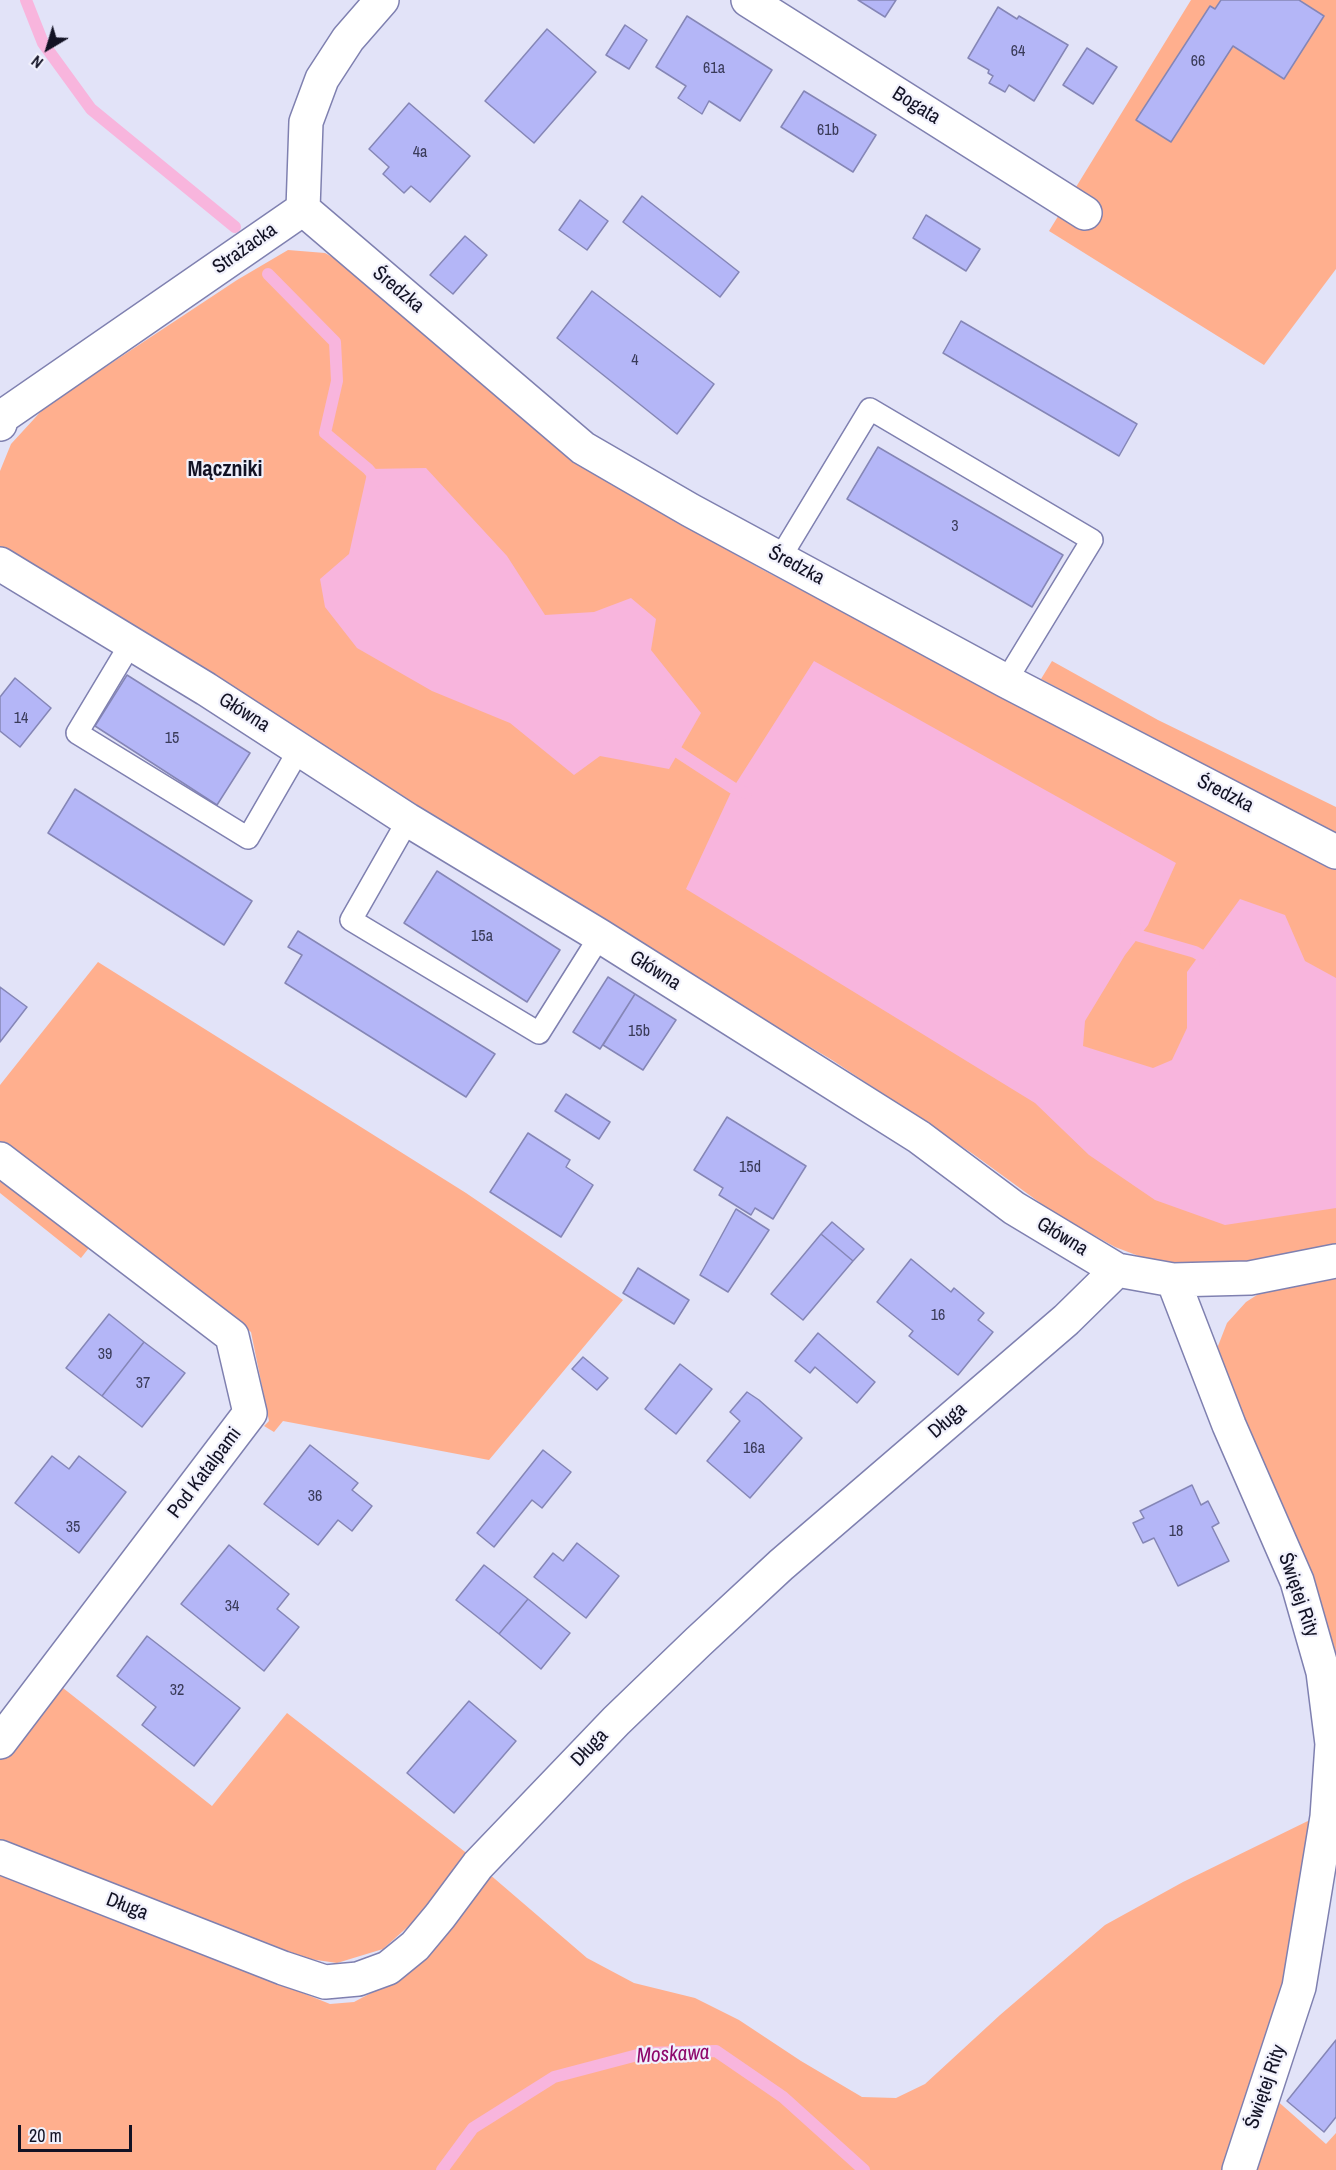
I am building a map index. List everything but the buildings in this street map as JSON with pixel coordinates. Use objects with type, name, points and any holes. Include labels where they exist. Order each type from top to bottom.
[{"type":"street","points":[[303,209],[306,122],[322,79],[348,39],[382,0]]},
{"type":"street","name":"Bogata","points":[[748,0],[1085,213]]},
{"type":"street","name":"Strażacka","points":[[1,420],[303,209]]},
{"type":"street","name":"Średzka","points":[[303,209],[584,448],[690,510],[1006,681],[1336,852]]},
{"type":"street","name":"Główna","points":[[0,564],[300,748],[408,820],[600,936],[919,1137],[1014,1208],[1117,1270],[1173,1280],[1250,1278],[1336,1261]]},
{"type":"street","name":"Pod Katalpami","points":[[0,1159],[232,1336],[250,1413],[0,1742]]},
{"type":"street","name":"Długa","points":[[0,1857],[283,1968],[325,1982],[358,1979],[388,1968],[415,1946],[478,1864],[616,1721],[698,1642],[781,1565],[1066,1320],[1117,1270]]},
{"type":"street","name":"Świętej Rity","points":[[1173,1280],[1229,1425],[1297,1581],[1323,1672],[1332,1744],[1326,1817],[1299,1987],[1239,2170]]},
{"type":"lane","points":[[780,558],[870,409],[1092,540],[1006,681]]},
{"type":"lane","points":[[131,643],[77,733],[248,838],[300,748]]},
{"type":"lane","points":[[408,820],[351,920],[539,1032],[600,936]]},
{"type":"shaded area","points":[[1191,0],[1336,0],[1336,269],[1264,365],[1049,231]]},
{"type":"shaded area","points":[[288,250],[325,253],[348,266],[533,427],[621,490],[763,570],[1336,870],[1336,1249],[1265,1262],[1207,1265],[1144,1258],[1115,1247],[1054,1213],[973,1154],[832,1060],[636,943],[238,690],[0,547],[0,471],[11,444],[45,407],[237,280]]},
{"type":"shaded area","points":[[426,468],[507,556],[545,615],[594,612],[631,598],[656,619],[651,650],[701,713],[669,769],[600,756],[574,775],[510,723],[432,691],[357,648],[325,607],[320,579],[349,554],[368,469]]},
{"type":"shaded area","points":[[814,661],[1176,863],[1148,925],[1125,955],[1085,1021],[1083,1046],[1153,1068],[1172,1060],[1187,1028],[1187,972],[1240,899],[1285,915],[1305,961],[1336,978],[1336,1208],[1225,1225],[1155,1200],[1089,1155],[1035,1103],[686,889],[733,788]]},
{"type":"shaded area","points":[[1052,661],[1158,720],[1336,807],[1336,836],[1041,679]]},
{"type":"shaded area","points":[[98,962],[466,1193],[623,1300],[489,1460],[283,1421],[274,1432],[264,1426],[269,1421],[251,1332],[0,1144],[0,1085]]},
{"type":"shaded area","points":[[0,1175],[92,1244],[81,1258],[0,1193]]},
{"type":"shaded area","points":[[1336,1274],[1336,1681],[1221,1372],[1218,1346],[1227,1323],[1246,1302],[1268,1288]]},
{"type":"shaded area","points":[[58,1684],[212,1806],[287,1713],[469,1855],[431,1906],[383,1949],[337,1963],[303,1958],[14,1850],[0,1840],[0,1757]]},
{"type":"shaded area","points":[[1314,1818],[1294,1950],[1228,2170],[0,2170],[0,1870],[330,2004],[354,2002],[388,1984],[488,1873],[587,1958],[634,1983],[695,1998],[739,2020],[801,2061],[862,2097],[896,2098],[925,2084],[1000,2015],[1105,1925],[1183,1882]]},
{"type":"shaded area","points":[[1274,2098],[1326,2144],[1336,2133],[1336,2170],[1254,2170]]},
{"type":"waterway","points":[[26,0],[43,43],[91,109],[235,227]]},
{"type":"waterway","points":[[268,274],[335,342],[337,381],[325,433],[368,469],[378,481]]},
{"type":"waterway","points":[[667,745],[733,788],[746,793]]},
{"type":"waterway","points":[[1126,932],[1195,952],[1214,963]]},
{"type":"waterway","name":"Moskawa","points":[[442,2170],[473,2128],[554,2077],[645,2053],[716,2051],[783,2097],[864,2170]]},
{"type":"district","name":"Mączniki","points":[[225,470]]}]
